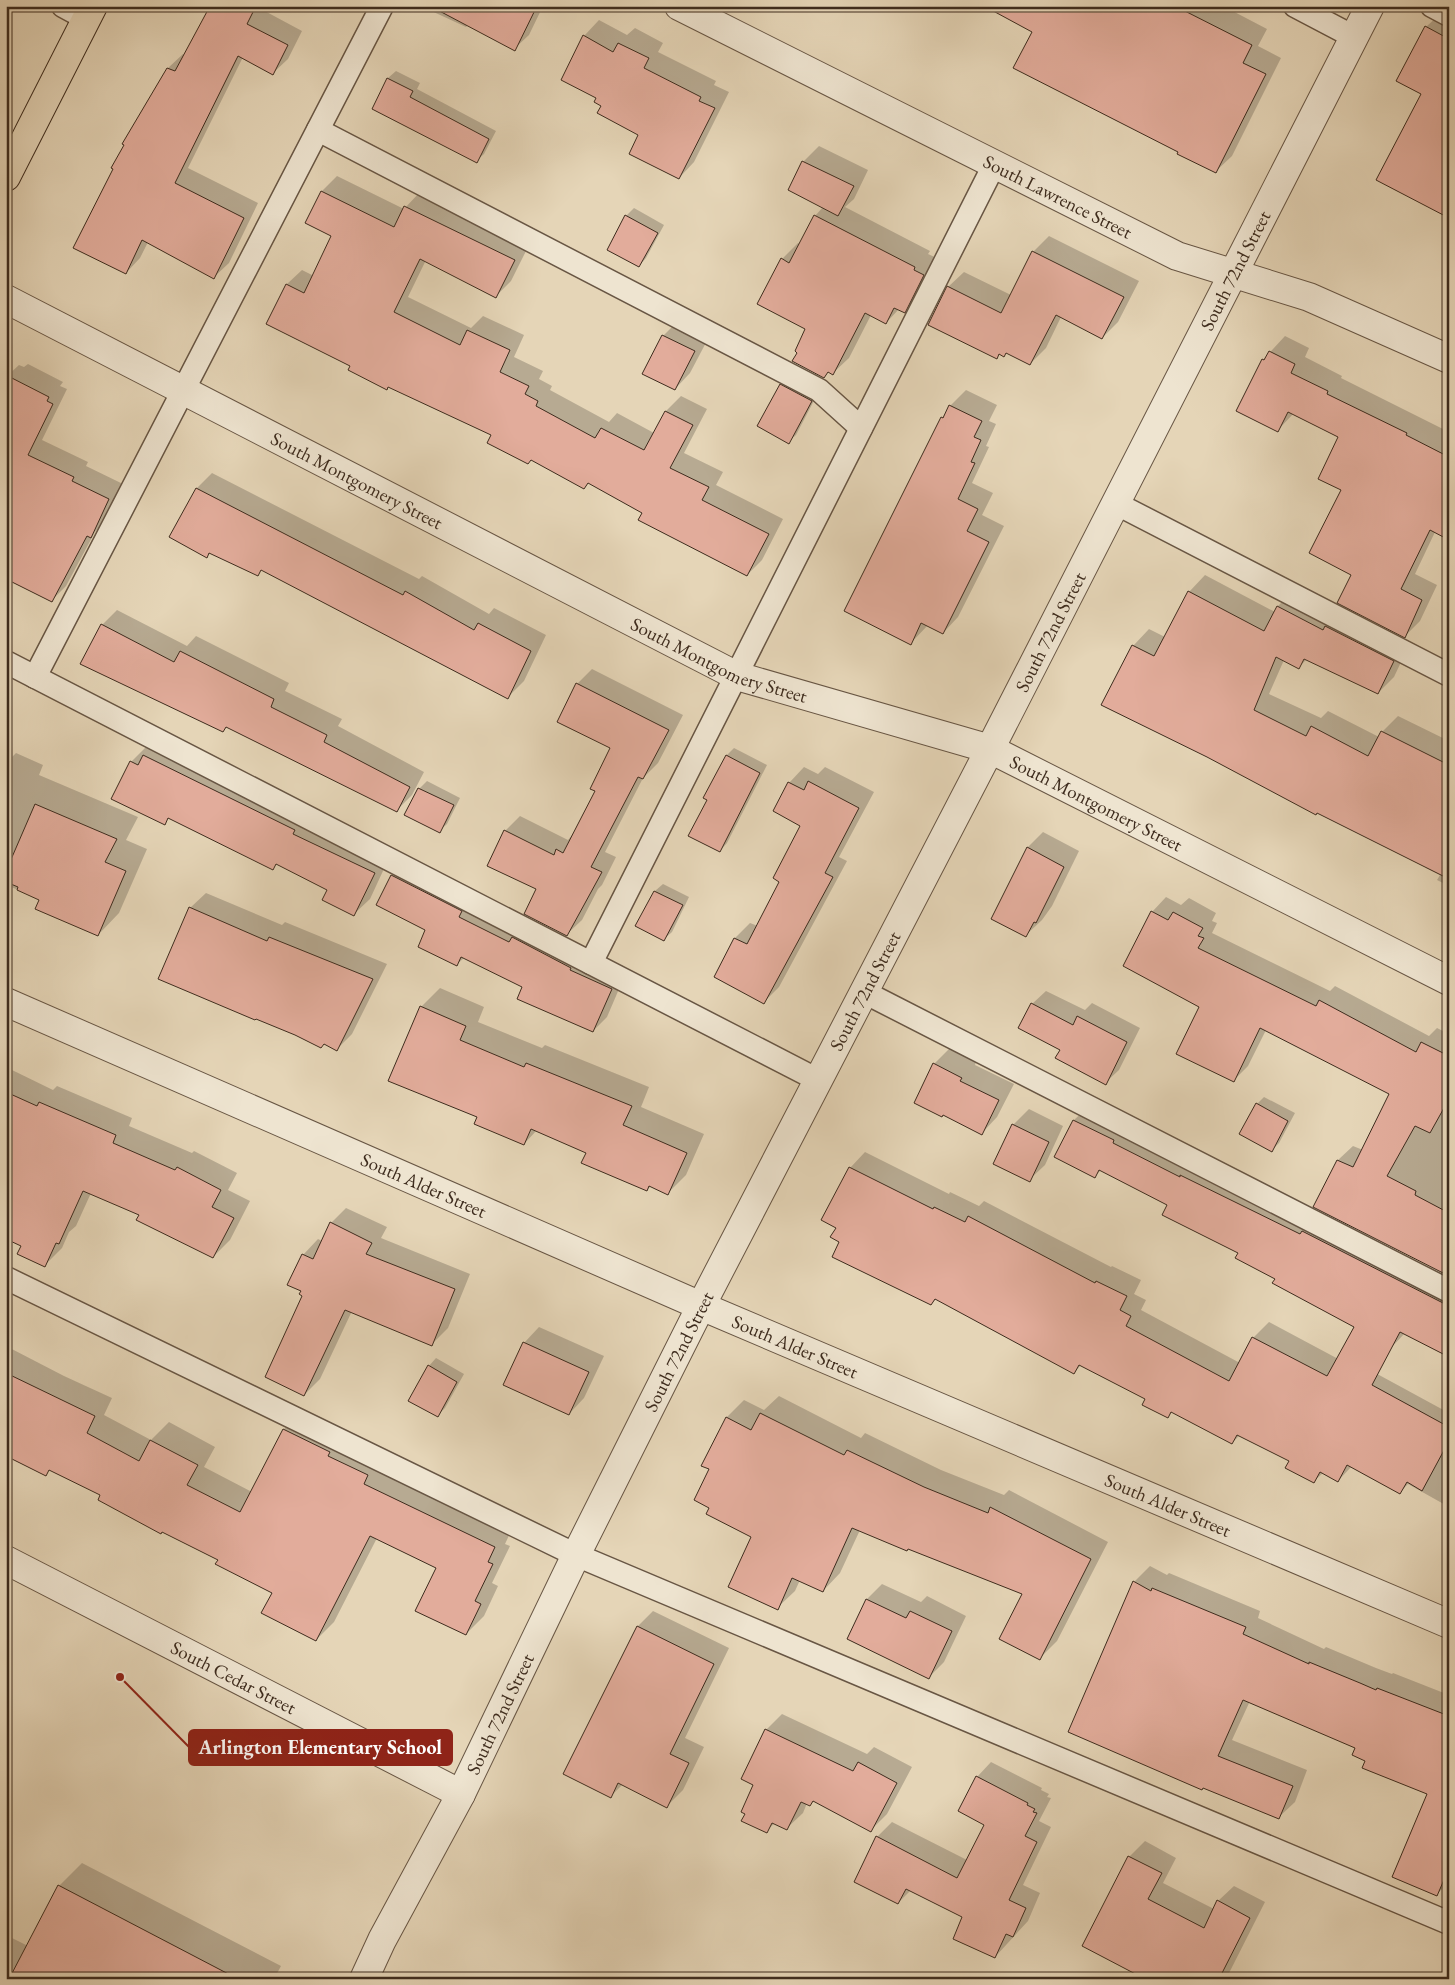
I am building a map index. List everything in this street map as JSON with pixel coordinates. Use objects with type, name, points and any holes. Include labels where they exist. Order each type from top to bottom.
[{"type":"main road","points":[[6,177],[90,12]]},
{"type":"street","name":"South Lawrence Street","points":[[679,6],[1177,256],[1309,297],[1449,359]]},
{"type":"street","name":"South 72nd Street","points":[[367,1978],[382,1940],[461,1794],[576,1555],[702,1306],[990,749],[1370,6]]},
{"type":"street","name":"South Montgomery Street","points":[[6,299],[737,676],[990,749],[1449,981]]},
{"type":"street","name":"South Alder Street","points":[[6,1002],[702,1306],[1449,1624]]},
{"type":"street","name":"South Cedar Street","points":[[6,1560],[461,1794]]},
{"type":"lane","points":[[63,6],[90,12]]},
{"type":"lane","points":[[35,677],[382,6]]},
{"type":"lane","points":[[1294,6],[1354,37]]},
{"type":"lane","points":[[1432,6],[1449,15]]},
{"type":"lane","points":[[318,130],[819,390],[861,428]]},
{"type":"lane","points":[[591,963],[994,165]]},
{"type":"lane","points":[[1115,503],[1449,675]]},
{"type":"lane","points":[[6,662],[818,1080]]},
{"type":"lane","points":[[864,992],[1449,1291]]},
{"type":"lane","points":[[6,1278],[576,1555],[1449,1923]]},
{"type":"building","points":[[210,6],[256,6],[247,24],[288,45],[273,75],[238,56],[175,183],[244,218],[214,279],[142,240],[126,274],[73,248],[113,169],[111,168],[124,145],[122,144],[167,68],[175,71]]},
{"type":"building","points":[[430,6],[537,6],[515,51]]},
{"type":"building","points":[[984,6],[1175,6],[1252,45],[1243,63],[1266,74],[1216,173],[1013,68],[1032,32]]},
{"type":"building","points":[[1425,26],[1449,39],[1449,218],[1376,180],[1421,94],[1396,81]]},
{"type":"building","points":[[583,35],[613,52],[618,43],[649,58],[644,68],[701,97],[699,101],[715,108],[679,179],[629,154],[638,135],[597,113],[601,106],[594,102],[596,98],[561,80]]},
{"type":"building","points":[[387,78],[413,91],[410,97],[489,139],[477,163],[372,109]]},
{"type":"building","points":[[802,161],[854,186],[838,216],[788,190]]},
{"type":"building","points":[[321,191],[394,227],[404,206],[515,260],[496,298],[420,259],[394,312],[460,345],[467,330],[510,350],[500,372],[529,386],[525,394],[538,401],[536,406],[595,438],[601,428],[644,450],[665,411],[693,425],[670,468],[709,487],[702,500],[769,534],[747,576],[638,520],[642,513],[588,483],[584,489],[531,460],[528,464],[487,443],[491,435],[388,387],[387,390],[348,370],[350,366],[266,324],[286,284],[304,293],[331,236],[305,223]]},
{"type":"building","points":[[625,215],[658,233],[639,267],[607,250]]},
{"type":"building","points":[[814,215],[915,267],[914,270],[924,275],[905,313],[894,308],[886,324],[865,313],[833,375],[828,372],[824,378],[792,361],[797,353],[795,351],[805,329],[757,304],[781,258],[789,263]]},
{"type":"building","points":[[1032,251],[1124,297],[1102,339],[1056,315],[1030,365],[1006,353],[1004,357],[999,354],[997,359],[928,325],[947,286],[1001,313]]},
{"type":"building","points":[[662,335],[695,351],[675,390],[642,374]]},
{"type":"building","points":[[1269,351],[1295,364],[1291,373],[1328,391],[1327,394],[1407,433],[1406,435],[1449,457],[1449,540],[1430,530],[1401,589],[1422,600],[1405,638],[1337,603],[1351,575],[1309,553],[1341,490],[1318,479],[1338,437],[1288,412],[1278,432],[1236,411],[1262,359],[1264,360]]},
{"type":"building","points":[[6,375],[49,397],[47,401],[53,404],[28,455],[74,477],[72,481],[109,499],[91,538],[87,536],[52,602],[6,579]]},
{"type":"building","points":[[780,384],[812,401],[789,444],[757,426]]},
{"type":"building","points":[[949,405],[982,421],[974,437],[981,440],[971,462],[975,463],[958,499],[978,509],[967,531],[989,542],[943,634],[921,623],[911,645],[844,611],[941,417],[943,418]]},
{"type":"building","points":[[196,488],[403,595],[405,591],[474,630],[478,623],[531,651],[508,699],[261,570],[258,576],[209,553],[207,558],[169,537]]},
{"type":"building","points":[[1188,591],[1264,631],[1277,606],[1323,630],[1325,626],[1394,661],[1378,694],[1304,659],[1299,669],[1276,657],[1254,710],[1306,736],[1311,726],[1368,756],[1381,731],[1449,765],[1449,879],[1317,813],[1316,815],[1207,757],[1101,705],[1132,645],[1154,656]]},
{"type":"building","points":[[101,624],[174,662],[180,651],[274,699],[271,707],[327,735],[324,742],[410,787],[397,812],[226,727],[223,732],[80,664]]},
{"type":"building","points":[[576,683],[669,730],[643,779],[638,777],[591,867],[602,872],[567,936],[524,914],[536,889],[487,866],[504,830],[554,855],[556,849],[563,853],[595,791],[590,789],[610,748],[557,722]]},
{"type":"building","points":[[143,755],[295,830],[293,834],[375,873],[354,916],[322,900],[327,890],[276,864],[273,870],[168,818],[165,825],[111,799],[130,761],[138,765]]},
{"type":"building","points":[[726,755],[760,773],[720,852],[688,836],[707,800],[703,798]]},
{"type":"building","points":[[808,781],[859,808],[825,873],[833,877],[764,1004],[714,977],[734,938],[747,944],[779,882],[773,878],[800,826],[773,811],[788,782],[804,790]]},
{"type":"building","points":[[418,788],[454,805],[440,833],[404,815]]},
{"type":"building","points":[[35,804],[117,839],[105,862],[126,871],[98,936],[35,909],[39,900],[17,890],[18,887],[6,882],[6,871]]},
{"type":"building","points":[[1027,847],[1064,867],[1036,923],[1034,922],[1026,937],[991,919]]},
{"type":"building","points":[[391,875],[462,911],[459,917],[509,942],[512,937],[571,968],[570,970],[612,989],[593,1032],[517,999],[522,987],[461,957],[457,966],[418,947],[425,930],[376,905]]},
{"type":"building","points":[[654,891],[683,905],[664,941],[635,926]]},
{"type":"building","points":[[189,907],[267,941],[269,937],[373,979],[337,1051],[324,1044],[321,1048],[295,1035],[158,979]]},
{"type":"building","points":[[1151,911],[1168,920],[1173,912],[1203,928],[1198,936],[1204,938],[1198,948],[1316,1006],[1319,1000],[1416,1052],[1421,1042],[1449,1056],[1449,1099],[1430,1133],[1415,1126],[1387,1176],[1416,1191],[1415,1195],[1449,1213],[1449,1276],[1313,1207],[1337,1160],[1353,1167],[1389,1094],[1260,1028],[1234,1082],[1176,1054],[1199,1007],[1123,966]]},
{"type":"building","points":[[1031,1003],[1073,1025],[1077,1016],[1127,1042],[1106,1085],[1055,1058],[1060,1050],[1018,1028]]},
{"type":"building","points":[[420,1006],[466,1026],[460,1040],[524,1067],[526,1063],[632,1106],[623,1125],[687,1153],[668,1195],[649,1186],[647,1191],[581,1163],[586,1153],[531,1129],[524,1145],[474,1124],[477,1117],[388,1081]]},
{"type":"building","points":[[933,1063],[962,1078],[960,1081],[999,1100],[982,1135],[914,1103]]},
{"type":"building","points":[[6,1092],[37,1106],[39,1102],[116,1135],[113,1143],[175,1170],[177,1167],[221,1190],[212,1207],[234,1218],[213,1258],[136,1220],[139,1215],[83,1191],[59,1244],[56,1243],[45,1267],[17,1254],[21,1246],[6,1239]]},
{"type":"building","points":[[1256,1103],[1288,1121],[1272,1152],[1239,1134]]},
{"type":"building","points":[[1073,1120],[1114,1140],[1113,1143],[1180,1177],[1180,1175],[1300,1234],[1302,1231],[1443,1303],[1449,1304],[1449,1357],[1400,1332],[1372,1385],[1449,1427],[1449,1441],[1422,1491],[1407,1482],[1400,1494],[1347,1465],[1338,1482],[1320,1472],[1314,1483],[1285,1468],[1289,1461],[1237,1435],[1232,1444],[1171,1412],[1168,1418],[1142,1405],[1145,1399],[1079,1365],[1074,1374],[935,1299],[931,1305],[832,1257],[839,1242],[830,1237],[836,1228],[821,1220],[849,1167],[933,1209],[934,1207],[965,1222],[968,1216],[1095,1283],[1096,1281],[1127,1296],[1120,1310],[1131,1316],[1126,1326],[1229,1381],[1252,1337],[1327,1376],[1354,1327],[1272,1283],[1275,1279],[1235,1258],[1238,1253],[1162,1215],[1167,1205],[1099,1170],[1095,1178],[1054,1157]]},
{"type":"building","points":[[1012,1124],[1049,1142],[1030,1182],[993,1164]]},
{"type":"building","points":[[330,1222],[372,1243],[366,1254],[455,1289],[432,1346],[345,1310],[304,1396],[265,1377],[302,1296],[299,1294],[301,1291],[287,1285],[302,1254],[313,1259]]},
{"type":"building","points":[[523,1342],[589,1372],[569,1415],[503,1385]]},
{"type":"building","points":[[428,1365],[457,1382],[438,1417],[408,1401]]},
{"type":"building","points":[[6,1373],[95,1416],[87,1433],[139,1461],[150,1440],[198,1465],[187,1485],[240,1512],[283,1429],[330,1452],[328,1456],[368,1475],[364,1484],[495,1547],[488,1562],[493,1564],[475,1601],[481,1604],[466,1635],[415,1611],[436,1568],[370,1536],[316,1641],[261,1613],[272,1593],[215,1564],[218,1560],[162,1532],[161,1534],[98,1500],[100,1495],[49,1470],[46,1476],[6,1456]]},
{"type":"building","points":[[760,1413],[844,1455],[847,1450],[924,1487],[988,1513],[990,1507],[1091,1559],[1040,1660],[999,1639],[1022,1594],[908,1549],[907,1551],[852,1528],[823,1592],[792,1578],[778,1610],[728,1587],[751,1537],[706,1514],[709,1508],[694,1500],[709,1469],[701,1466],[726,1417],[751,1430]]},
{"type":"building","points":[[1133,1581],[1151,1591],[1152,1588],[1246,1627],[1243,1634],[1309,1664],[1309,1662],[1376,1690],[1377,1688],[1449,1716],[1449,1868],[1437,1896],[1392,1877],[1427,1794],[1362,1768],[1365,1761],[1352,1755],[1355,1748],[1243,1700],[1218,1756],[1293,1786],[1279,1819],[1203,1788],[1202,1790],[1068,1732]]},
{"type":"building","points":[[866,1599],[906,1618],[910,1611],[952,1631],[929,1679],[847,1639]]},
{"type":"building","points":[[637,1626],[714,1664],[670,1754],[689,1763],[667,1808],[618,1783],[611,1798],[563,1774]]},
{"type":"building","points":[[765,1729],[853,1771],[858,1762],[897,1783],[871,1832],[813,1801],[810,1806],[801,1802],[787,1830],[772,1823],[767,1833],[741,1821],[745,1814],[741,1812],[753,1785],[741,1779]]},
{"type":"building","points":[[976,1776],[1028,1803],[1027,1805],[1035,1809],[1033,1812],[1037,1813],[1025,1836],[1037,1842],[1009,1900],[1026,1908],[1013,1937],[1006,1934],[995,1958],[953,1939],[962,1917],[906,1889],[898,1904],[854,1882],[876,1836],[957,1878],[984,1825],[958,1811]]},
{"type":"building","points":[[1128,1856],[1162,1873],[1148,1899],[1204,1928],[1217,1900],[1250,1918],[1219,1979],[1145,1979],[1082,1946]]},
{"type":"building","points":[[58,1885],[238,1979],[9,1979]]},
{"type":"place","name":"Arlington Elementary School","points":[[120,1677]]}]
